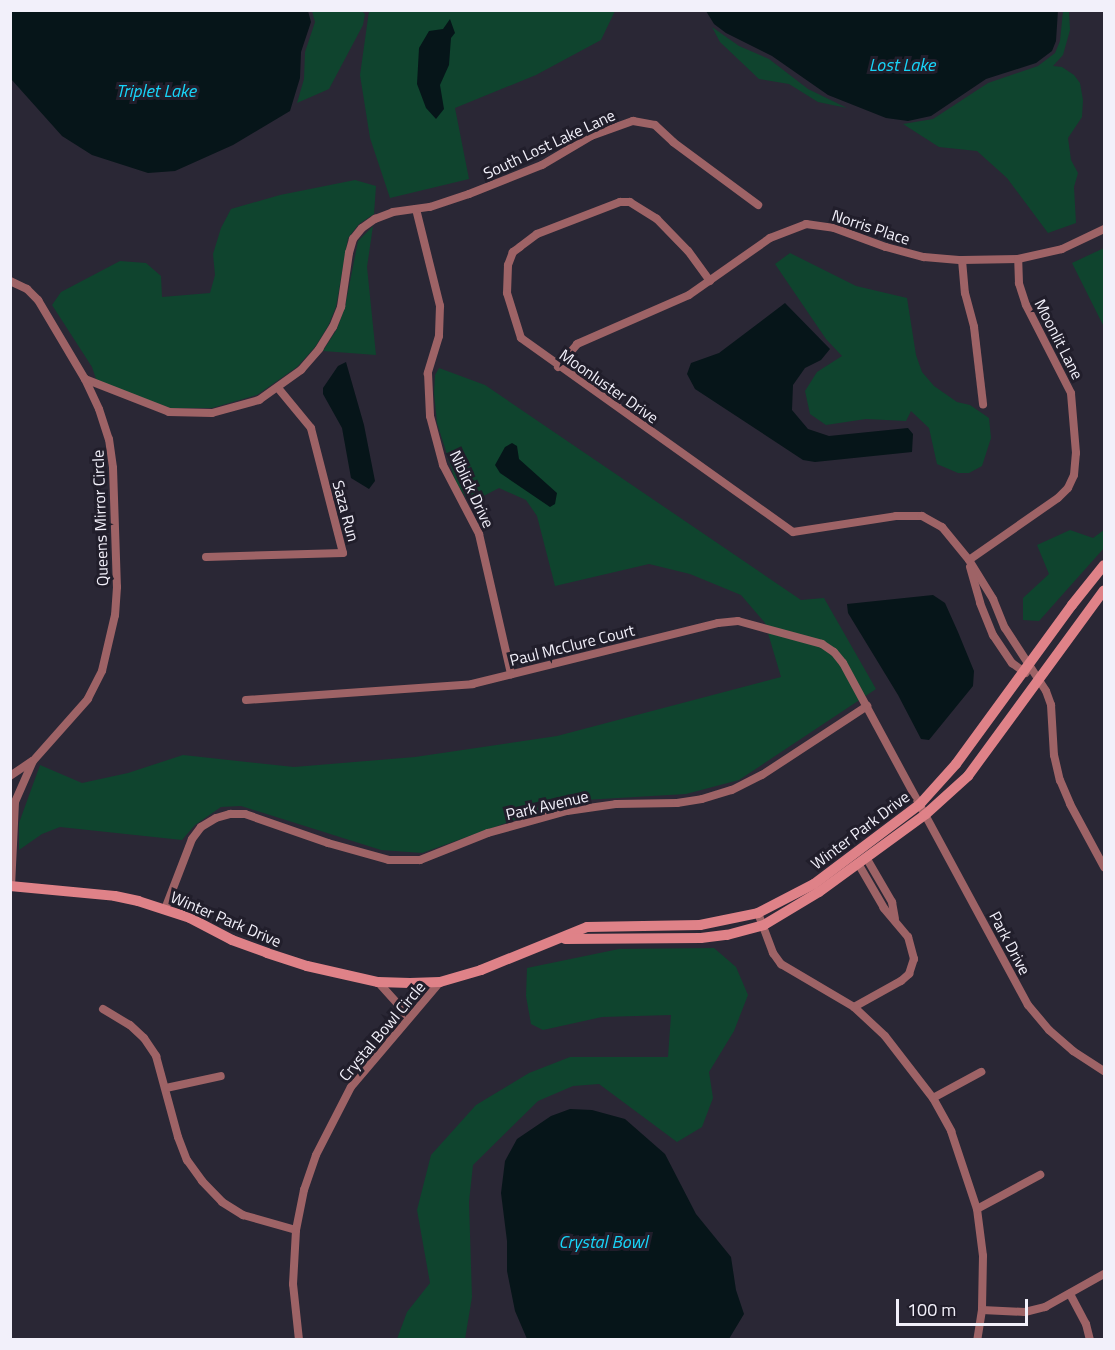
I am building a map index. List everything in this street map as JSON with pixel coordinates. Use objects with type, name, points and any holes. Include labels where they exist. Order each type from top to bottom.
[{"type":"street","name":"South Lost Lake Lane","points":[[85,379],[145,405],[169,412],[189,414],[235,408],[259,400],[278,388],[307,363],[333,327],[340,307],[353,239],[375,219],[469,194],[542,165],[591,135],[633,121],[655,125],[674,142],[759,205]]},
{"type":"street","name":"Moonluster Drive","points":[[710,280],[688,251],[657,219],[630,202],[620,202],[537,234],[513,252],[508,265],[507,293],[521,338],[558,367],[793,532],[896,516],[922,516],[942,527],[969,560],[993,599],[1005,628],[1027,667]]},
{"type":"street","name":"Niblick Drive","points":[[416,209],[440,306],[439,336],[428,374],[430,416],[443,465],[479,534],[511,674]]},
{"type":"street","name":"Norris Place","points":[[558,367],[577,344],[689,295],[770,237],[806,224],[834,228],[886,247],[924,257],[962,260],[1018,259],[1062,249],[1104,229]]},
{"type":"street","name":"Moonlit Lane","points":[[969,560],[1058,498],[1068,488],[1074,475],[1076,453],[1071,393],[1026,305],[1019,283],[1018,259]]},
{"type":"street","points":[[962,260],[965,293],[974,327],[983,404]]},
{"type":"street","name":"Queens Mirror Circle","points":[[10,281],[27,289],[38,300],[85,379],[110,439],[116,505],[116,615],[102,671],[88,699],[33,761],[10,776]]},
{"type":"street","name":"Saza Run","points":[[206,557],[343,553],[310,429],[278,388]]},
{"type":"street","name":"Moonluster Drive","points":[[969,560],[980,603],[992,632],[1012,663],[1027,667]]},
{"type":"street","name":"Winter Park Drive","points":[[565,939],[701,938],[727,935],[764,925],[863,862],[923,809],[1104,565]]},
{"type":"street","name":"Winter Park Drive","points":[[11,886],[115,896],[165,909],[267,953],[307,966],[378,982],[440,982],[565,939],[587,927],[700,925],[758,913],[813,884],[968,776],[1104,590]]},
{"type":"street","name":"Paul McClure Court","points":[[246,700],[472,684],[718,623],[738,621],[822,644],[834,652],[867,706]]},
{"type":"street","points":[[992,632],[1005,628]]},
{"type":"street","points":[[1027,667],[1038,678],[1051,705],[1054,755],[1060,780],[1070,804],[1104,867]]},
{"type":"street","points":[[867,706],[923,809]]},
{"type":"street","name":"Park Avenue","points":[[165,909],[192,839],[201,827],[223,816],[245,814],[328,843],[388,860],[420,860],[488,833],[567,811],[616,804],[677,803],[702,799],[732,790],[762,775],[867,706]]},
{"type":"street","name":"Queens Mirror Circle","points":[[11,886],[15,802],[33,761]]},
{"type":"street","name":"Park Drive","points":[[923,809],[1028,1005],[1049,1030],[1073,1051],[1104,1071]]},
{"type":"street","points":[[854,1007],[901,981],[909,974],[914,959],[913,948],[895,919],[884,908],[863,862]]},
{"type":"street","points":[[758,913],[773,953],[781,964],[854,1007],[885,1036],[933,1098],[954,1139],[976,1209],[983,1256],[982,1310],[977,1340]]},
{"type":"street","points":[[378,982],[399,1005],[402,1025]]},
{"type":"street","name":"Crystal Bowl Circle","points":[[299,1340],[293,1284],[296,1230],[304,1190],[316,1155],[334,1116],[351,1087],[440,982]]},
{"type":"street","points":[[103,1010],[130,1025],[144,1038],[156,1056],[178,1137],[188,1160],[202,1181],[222,1202],[243,1215],[296,1230]]},
{"type":"street","points":[[933,1098],[981,1071]]},
{"type":"street","points":[[166,1088],[221,1076]]},
{"type":"street","points":[[976,1209],[1040,1175]]},
{"type":"street","points":[[982,1310],[1025,1312],[1045,1307],[1104,1274]]},
{"type":"street","points":[[1070,1294],[1086,1324],[1090,1340]]},
{"type":"green space","points":[[312,11],[362,11],[365,14],[363,25],[329,89],[297,103],[304,79],[305,52],[315,22]]},
{"type":"green space","points":[[369,11],[615,11],[601,40],[536,75],[455,108],[469,179],[390,198],[370,138],[360,75]]},
{"type":"green space","points":[[1063,11],[1069,11],[1070,30],[1063,55],[1053,66],[1062,67],[1074,75],[1080,83],[1083,100],[1082,117],[1068,138],[1071,160],[1078,173],[1074,187],[1076,223],[1048,233],[1007,178],[977,151],[939,147],[903,124],[933,119],[988,83],[1038,66],[1055,53],[1060,41]]},
{"type":"green space","points":[[712,27],[739,46],[769,59],[808,89],[847,108],[818,102],[789,84],[759,79],[720,42]]},
{"type":"green space","points":[[355,180],[376,186],[374,214],[359,224],[348,238],[336,307],[328,326],[315,347],[297,367],[257,395],[212,408],[170,408],[113,387],[96,379],[92,367],[52,305],[61,292],[120,261],[146,263],[161,276],[162,297],[210,293],[215,275],[213,254],[221,228],[231,209],[280,195]]},
{"type":"green space","points":[[373,226],[367,267],[376,355],[323,351],[337,329],[345,307],[358,241]]},
{"type":"green space","points":[[1104,248],[1104,327],[1072,263]]},
{"type":"green space","points":[[790,253],[856,286],[907,298],[916,355],[922,372],[934,386],[957,402],[970,405],[989,418],[991,438],[982,466],[969,473],[958,473],[937,464],[929,428],[911,411],[906,421],[866,419],[826,425],[810,414],[805,391],[817,372],[842,356],[826,339],[775,264]]},
{"type":"green space","points":[[439,368],[485,385],[801,600],[824,598],[876,689],[739,780],[686,794],[584,800],[542,810],[422,853],[381,850],[241,806],[221,807],[195,825],[182,840],[60,827],[42,834],[19,850],[19,823],[40,765],[82,783],[128,773],[183,755],[294,767],[415,757],[557,736],[781,677],[765,623],[741,595],[690,574],[649,564],[555,586],[537,516],[526,500],[499,488],[470,503],[456,483],[437,423],[434,393],[435,375]]},
{"type":"green space","points":[[1070,530],[1093,538],[1104,530],[1104,548],[1039,621],[1023,620],[1023,598],[1049,574],[1037,545]]},
{"type":"green space","points":[[714,948],[736,967],[748,995],[734,1031],[709,1072],[713,1098],[702,1127],[677,1142],[599,1084],[573,1086],[538,1101],[473,1165],[469,1202],[472,1297],[465,1339],[397,1339],[407,1312],[430,1283],[417,1210],[431,1155],[476,1105],[529,1073],[570,1057],[668,1057],[671,1015],[602,1017],[543,1030],[531,1024],[526,996],[527,968],[619,949]]},
{"type":"water","name":"Lost Lake","points":[[1058,10],[1056,41],[1052,51],[1036,63],[986,79],[931,116],[908,121],[886,118],[828,95],[772,56],[726,33],[714,24],[706,11]]},
{"type":"water","name":"Triplet Lake","points":[[11,11],[308,11],[311,22],[301,52],[300,78],[290,111],[233,145],[175,171],[148,173],[92,155],[62,136],[11,79]]},
{"type":"water","points":[[450,19],[455,33],[451,38],[449,65],[440,85],[444,109],[436,119],[426,108],[417,84],[419,48],[429,31],[443,29]]},
{"type":"water","points":[[785,303],[830,349],[821,360],[805,368],[793,385],[792,410],[808,429],[829,436],[908,428],[913,434],[912,452],[815,462],[803,460],[695,389],[687,374],[691,363],[719,353]]},
{"type":"water","points":[[346,362],[364,425],[375,481],[369,489],[351,478],[342,428],[323,394],[323,388],[338,366]]},
{"type":"water","points":[[512,443],[517,446],[519,459],[557,493],[555,504],[550,507],[500,473],[495,465],[505,447]]},
{"type":"water","points":[[933,595],[945,603],[974,671],[973,686],[929,740],[921,739],[898,695],[848,613],[847,604]]},
{"type":"water","name":"Crystal Bowl","points":[[570,1109],[592,1110],[625,1119],[665,1154],[696,1214],[731,1257],[736,1290],[744,1314],[729,1339],[527,1339],[515,1311],[507,1271],[507,1241],[501,1193],[505,1161],[517,1139],[551,1116]]}]
